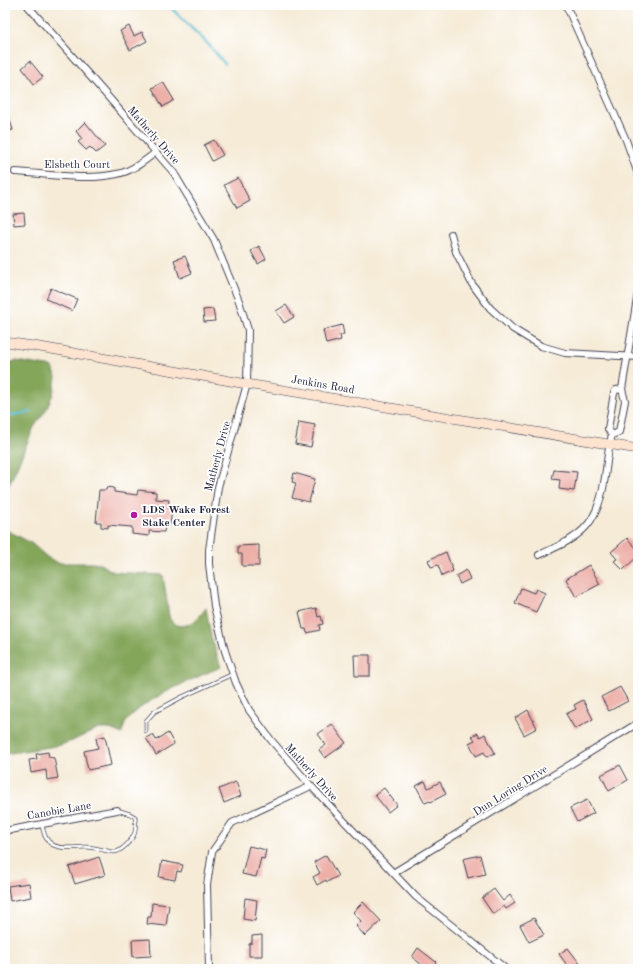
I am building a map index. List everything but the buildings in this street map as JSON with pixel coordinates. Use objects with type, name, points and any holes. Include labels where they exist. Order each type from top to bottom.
[{"type":"street","name":"Matherly Drive","points":[[27,5],[174,173],[201,215],[214,240],[239,300],[248,330],[247,384],[218,487],[209,550],[209,564],[214,606],[225,651],[233,674],[249,710],[271,740],[311,786],[416,897],[506,969]]},
{"type":"street","points":[[566,5],[626,140],[638,174]]},
{"type":"street","name":"Elsbeth Court","points":[[15,172],[100,177],[118,174],[143,163],[156,152]]},
{"type":"street","points":[[451,234],[456,252],[472,284],[490,308],[513,329],[541,346],[565,353],[638,357]]},
{"type":"street","points":[[611,439],[619,432],[625,401],[622,389],[638,293]]},
{"type":"street","name":"Jenkins Road","points":[[5,342],[247,384],[611,439],[638,449]]},
{"type":"street","points":[[539,555],[562,545],[576,536],[584,530],[592,519],[602,495],[611,439],[608,430],[614,393],[616,390],[622,389]]},
{"type":"street","name":"Dun Loring Drive","points":[[394,873],[638,723]]},
{"type":"street","points":[[209,969],[207,885],[212,852],[232,823],[311,786]]},
{"type":"street","name":"Canobie Lane","points":[[5,831],[117,810]]},
{"type":"lane","points":[[146,731],[146,721],[154,712],[182,697],[233,674]]},
{"type":"lane","points":[[42,823],[43,832],[47,841],[60,848],[88,847],[114,852],[120,851],[134,834],[136,824],[135,817],[117,810]]},
{"type":"green space","points":[[16,361],[53,367],[56,377],[53,394],[46,410],[34,427],[5,495],[5,363]]},
{"type":"green space","points":[[5,529],[31,543],[47,557],[58,563],[92,563],[100,564],[114,572],[163,575],[169,616],[173,622],[182,626],[190,624],[197,619],[206,608],[211,636],[221,667],[169,690],[144,706],[133,714],[126,722],[122,734],[110,729],[98,729],[61,745],[5,754]]},
{"type":"waterway","points":[[168,5],[208,44],[225,64]]},
{"type":"waterway","points":[[5,416],[30,412]]},
{"type":"place","name":"LDS Wake Forest Stake Center","points":[[134,515]]}]
